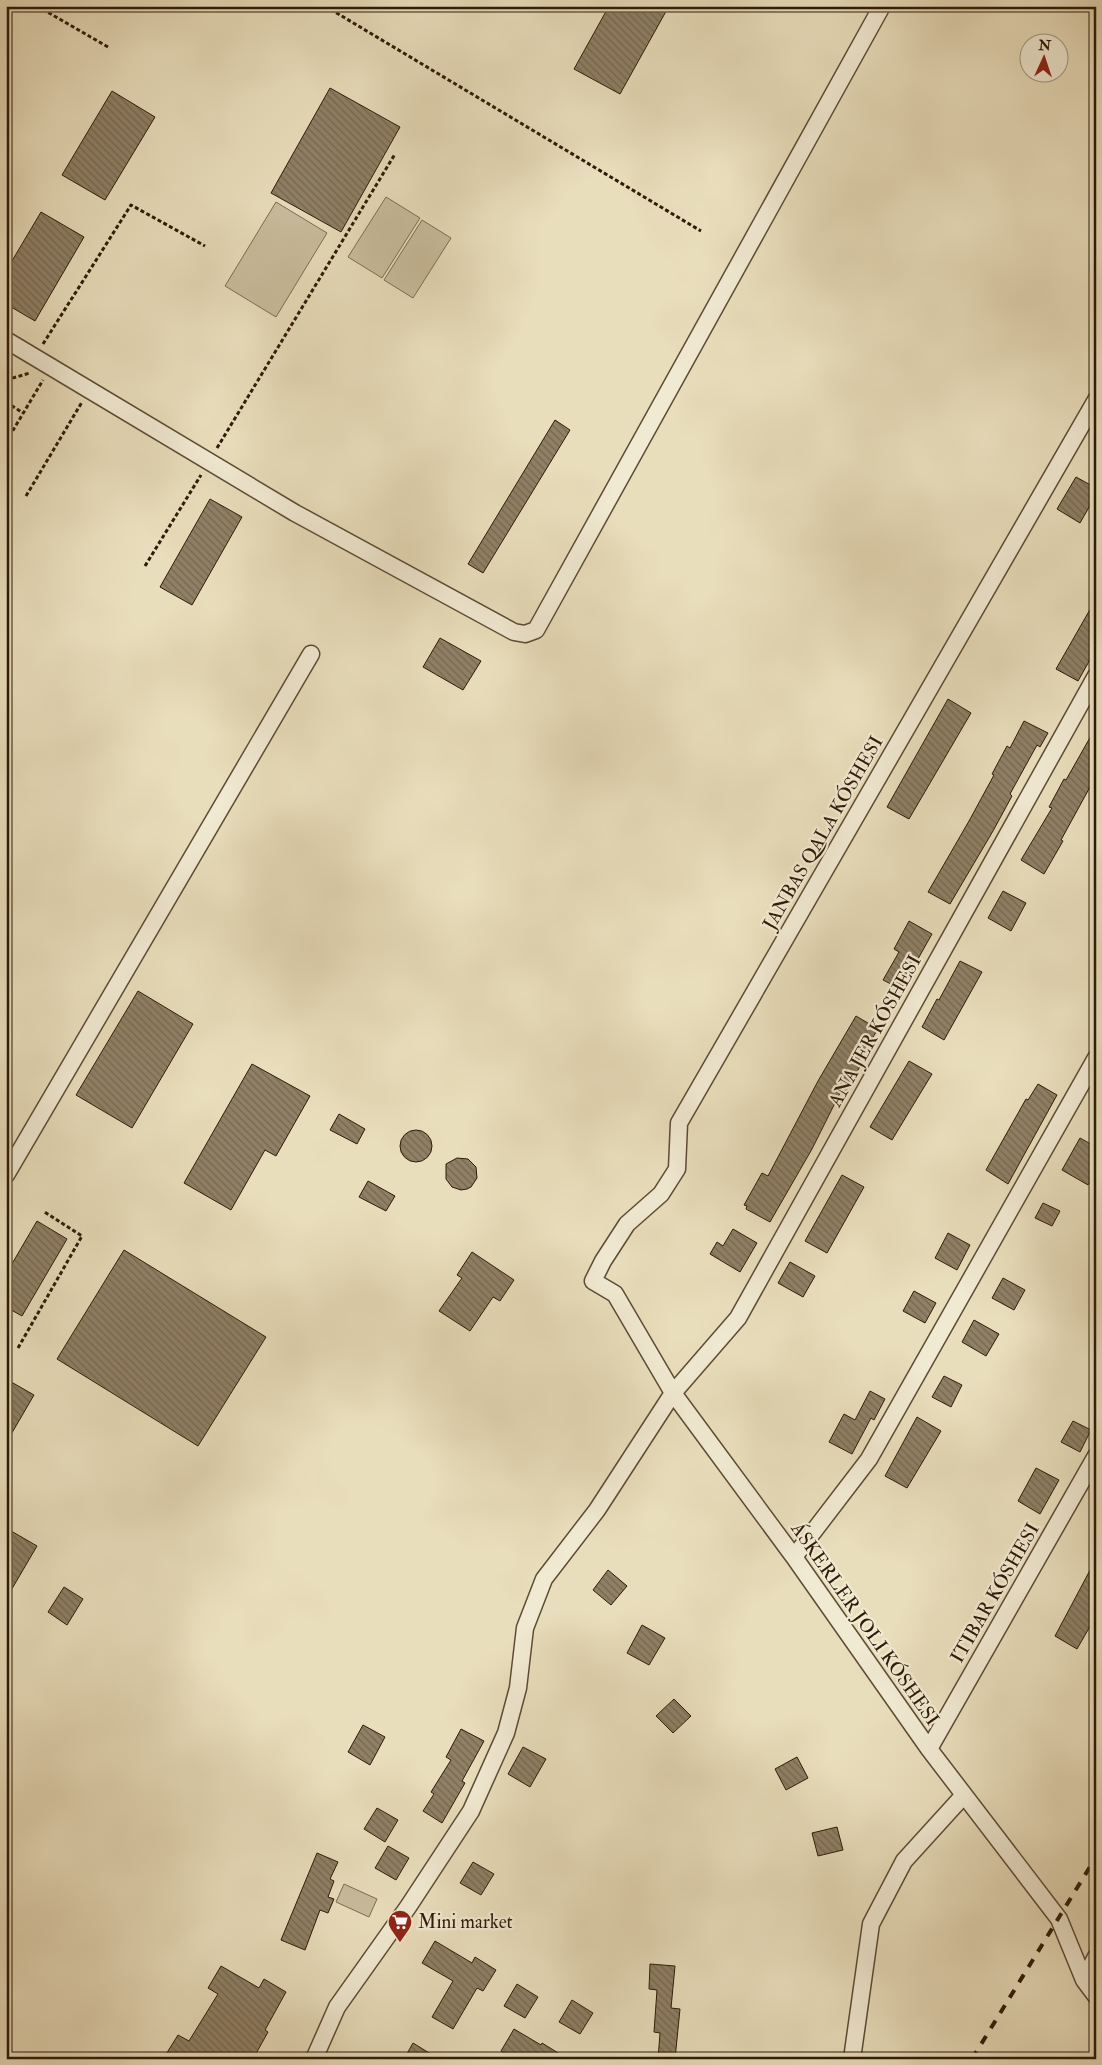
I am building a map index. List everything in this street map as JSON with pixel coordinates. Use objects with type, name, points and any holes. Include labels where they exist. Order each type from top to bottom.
[{"type":"street","points":[[6,340],[295,513],[514,632],[525,634],[536,630],[882,6]]},
{"type":"street","name":"JANBAS QALA KÓSHESI","points":[[673,1393],[615,1294],[593,1281],[603,1261],[627,1224],[661,1194],[678,1168],[679,1122],[1096,400]]},
{"type":"street","points":[[6,1175],[311,654]]},
{"type":"street","name":"ANA JER KÓSHESI","points":[[314,2059],[337,2007],[408,1907],[471,1811],[506,1733],[518,1688],[525,1628],[544,1580],[597,1510],[673,1393],[738,1318],[1096,676]]},
{"type":"street","points":[[794,1557],[869,1459],[1096,1058]]},
{"type":"street","points":[[673,1393],[794,1557],[929,1749],[1059,1919],[1084,1980],[1096,1996]]},
{"type":"street","name":"ITIBAR KÓSHESI","points":[[929,1749],[1096,1456]]},
{"type":"street","points":[[852,2059],[871,1924],[904,1862],[964,1794]]},
{"type":"street","points":[[1084,1980],[1096,1956]]},
{"type":"path","points":[[37,6],[108,47]]},
{"type":"path","points":[[325,6],[701,231]]},
{"type":"path","points":[[145,566],[395,154]]},
{"type":"path","points":[[35,357],[131,205],[205,246]]},
{"type":"path","points":[[6,442],[51,367]]},
{"type":"path","points":[[26,496],[89,390]]},
{"type":"path","points":[[6,402],[23,413]]},
{"type":"path","points":[[18,1348],[82,1236],[43,1211]]},
{"type":"shaded area","points":[[386,197],[420,218],[382,278],[348,257]]},
{"type":"shaded area","points":[[276,202],[327,233],[276,317],[225,286]]},
{"type":"shaded area","points":[[422,220],[451,238],[413,298],[384,280]]},
{"type":"shaded area","points":[[344,1884],[377,1899],[369,1917],[336,1902]]},
{"type":"building","points":[[609,6],[669,6],[620,94],[574,69]]},
{"type":"building","points":[[330,88],[400,127],[341,232],[271,193]]},
{"type":"building","points":[[112,91],[155,117],[105,200],[62,175]]},
{"type":"building","points":[[41,212],[84,237],[35,321],[6,304],[6,271]]},
{"type":"building","points":[[555,420],[570,430],[483,573],[468,564]]},
{"type":"building","points":[[1076,477],[1096,488],[1096,495],[1080,523],[1057,509]]},
{"type":"building","points":[[210,499],[242,517],[192,605],[160,587]]},
{"type":"building","points":[[1096,599],[1096,649],[1078,681],[1056,669]]},
{"type":"building","points":[[440,638],[481,661],[463,690],[423,667]]},
{"type":"building","points":[[948,699],[971,713],[909,819],[887,807]]},
{"type":"building","points":[[1024,721],[1048,733],[1040,747],[1037,745],[1010,794],[1012,796],[993,831],[950,904],[928,892],[994,775],[992,774],[1007,746],[1010,748]]},
{"type":"building","points":[[1096,727],[1096,776],[1044,874],[1021,860],[1052,808],[1049,807],[1064,779],[1066,780]]},
{"type":"building","points":[[1003,891],[1026,903],[1011,931],[988,918]]},
{"type":"building","points":[[909,921],[932,934],[901,989],[883,980],[899,952],[894,949]]},
{"type":"building","points":[[960,961],[982,972],[944,1040],[922,1027]]},
{"type":"building","points":[[138,991],[193,1024],[132,1128],[76,1095]]},
{"type":"building","points":[[856,1016],[878,1029],[858,1061],[862,1063],[844,1095],[840,1093],[812,1149],[770,1222],[746,1209],[747,1206],[744,1205],[762,1173],[768,1176],[818,1081]]},
{"type":"building","points":[[909,1061],[932,1074],[892,1140],[870,1127]]},
{"type":"building","points":[[252,1064],[310,1096],[276,1156],[265,1150],[231,1210],[184,1183]]},
{"type":"building","points":[[1038,1084],[1057,1095],[1008,1184],[986,1170],[1026,1099],[1028,1100]]},
{"type":"building","points":[[339,1114],[365,1129],[357,1144],[330,1130]]},
{"type":"building","points":[[416,1130],[422,1131],[427,1135],[431,1140],[431,1152],[427,1157],[422,1161],[416,1162],[410,1161],[405,1157],[401,1152],[400,1146],[401,1140],[405,1135],[410,1131]]},
{"type":"building","points":[[1080,1138],[1096,1147],[1096,1171],[1088,1185],[1062,1170]]},
{"type":"building","points":[[457,1158],[468,1159],[476,1167],[477,1178],[471,1187],[467,1189],[461,1190],[452,1187],[446,1179],[446,1164]]},
{"type":"building","points":[[842,1175],[864,1187],[827,1253],[805,1241]]},
{"type":"building","points":[[368,1181],[395,1196],[386,1211],[359,1197]]},
{"type":"building","points":[[1043,1203],[1060,1211],[1052,1226],[1035,1218]]},
{"type":"building","points":[[37,1221],[67,1239],[22,1316],[6,1307],[6,1274]]},
{"type":"building","points":[[733,1229],[757,1243],[740,1272],[710,1254],[717,1242],[723,1246]]},
{"type":"building","points":[[948,1233],[970,1245],[957,1270],[935,1258]]},
{"type":"building","points":[[124,1250],[266,1337],[198,1446],[57,1359]]},
{"type":"building","points":[[472,1252],[514,1280],[500,1301],[493,1297],[470,1331],[439,1311],[462,1278],[457,1275]]},
{"type":"building","points":[[790,1262],[815,1276],[803,1297],[778,1283]]},
{"type":"building","points":[[1003,1278],[1025,1290],[1014,1310],[992,1298]]},
{"type":"building","points":[[914,1291],[936,1303],[925,1323],[903,1311]]},
{"type":"building","points":[[974,1320],[999,1334],[986,1356],[962,1342]]},
{"type":"building","points":[[944,1376],[962,1385],[951,1407],[932,1397]]},
{"type":"building","points":[[6,1379],[34,1395],[6,1443]]},
{"type":"building","points":[[870,1391],[885,1399],[874,1420],[871,1418],[852,1454],[829,1442],[844,1414],[855,1420]]},
{"type":"building","points":[[917,1417],[941,1431],[907,1488],[885,1476]]},
{"type":"building","points":[[1073,1421],[1091,1430],[1080,1452],[1061,1442]]},
{"type":"building","points":[[1036,1468],[1059,1480],[1040,1514],[1018,1501]]},
{"type":"building","points":[[6,1528],[37,1546],[6,1599]]},
{"type":"building","points":[[1096,1559],[1096,1616],[1077,1649],[1055,1636]]},
{"type":"building","points":[[608,1570],[627,1586],[611,1605],[593,1590]]},
{"type":"building","points":[[64,1587],[83,1599],[67,1625],[48,1612]]},
{"type":"building","points":[[642,1625],[665,1638],[649,1665],[627,1653]]},
{"type":"building","points":[[674,1699],[691,1716],[673,1733],[656,1716]]},
{"type":"building","points":[[363,1725],[385,1737],[370,1765],[348,1752]]},
{"type":"building","points":[[461,1729],[484,1741],[462,1781],[465,1783],[442,1823],[423,1811],[434,1794],[431,1792],[451,1760],[446,1757]]},
{"type":"building","points":[[523,1747],[546,1759],[530,1787],[508,1774]]},
{"type":"building","points":[[797,1757],[808,1778],[786,1790],[775,1769]]},
{"type":"building","points":[[377,1808],[398,1820],[385,1842],[364,1829]]},
{"type":"building","points":[[837,1827],[843,1850],[818,1856],[812,1833]]},
{"type":"building","points":[[388,1846],[409,1858],[396,1880],[375,1868]]},
{"type":"building","points":[[317,1853],[338,1862],[330,1879],[334,1881],[328,1897],[334,1899],[328,1913],[320,1910],[305,1950],[281,1940]]},
{"type":"building","points":[[473,1862],[494,1874],[481,1895],[460,1883]]},
{"type":"building","points":[[435,1941],[472,1963],[475,1957],[496,1970],[483,1991],[477,1988],[453,2029],[432,2017],[453,1981],[422,1963]]},
{"type":"building","points":[[650,1964],[675,1966],[671,2008],[680,2009],[675,2059],[658,2059],[660,2033],[654,2032],[657,1990],[649,1989]]},
{"type":"building","points":[[221,1966],[259,1988],[264,1979],[286,1992],[265,2030],[268,2032],[253,2059],[163,2059],[178,2035],[189,2041],[218,1994],[208,1988]]},
{"type":"building","points":[[517,1984],[538,1997],[525,2018],[504,2006]]},
{"type":"building","points":[[572,2000],[593,2013],[580,2034],[559,2022]]},
{"type":"building","points":[[514,2029],[568,2059],[514,2059],[501,2051]]},
{"type":"building","points":[[413,2043],[439,2059],[404,2059]]},
{"type":"railway","points":[[972,2059],[1096,1857]]},
{"type":"place","name":"Mini market","points":[[400,1943]]}]
